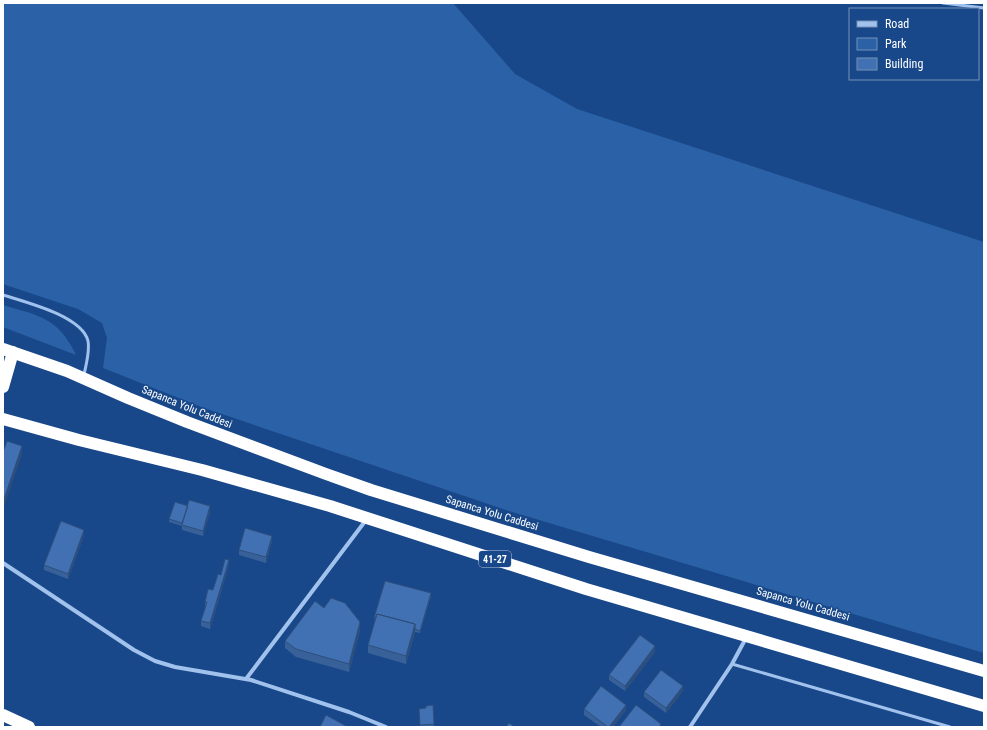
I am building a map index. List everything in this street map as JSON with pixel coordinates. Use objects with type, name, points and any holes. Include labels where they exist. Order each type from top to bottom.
[{"type":"highway","name":"Sapanca Yolu Caddesi","points":[[8,350],[84,378],[187,422],[371,490],[589,556],[984,671]]},
{"type":"highway","points":[[3,387],[8,350]]},
{"type":"highway","name":"41-27","points":[[3,419],[79,440],[202,470],[322,504],[586,589],[984,706]]},
{"type":"highway","points":[[3,715],[29,727]]},
{"type":"street","points":[[246,679],[367,518]]},
{"type":"street","points":[[3,563],[134,650],[155,661],[175,667],[246,679],[349,712],[386,727]]},
{"type":"street","points":[[690,727],[732,664],[746,637]]},
{"type":"lane","points":[[943,3],[984,8]]},
{"type":"lane","points":[[3,295],[61,315],[78,327],[88,339],[89,350],[84,378]]},
{"type":"lane","points":[[732,664],[950,727]]},
{"type":"green space","points":[[3,3],[453,3],[515,74],[577,109],[984,242],[984,653],[509,511],[204,408],[103,368],[107,338],[102,323],[78,309],[3,284]]},
{"type":"green space","points":[[3,305],[27,312],[54,325],[69,342],[76,355],[3,327]]},
{"type":"building","points":[[7,441],[22,446],[3,502],[3,452]]},
{"type":"building","points":[[189,500],[210,506],[203,531],[182,525]]},
{"type":"building","points":[[175,502],[188,506],[182,523],[169,519]]},
{"type":"building","points":[[61,521],[84,530],[68,574],[44,565]]},
{"type":"building","points":[[245,528],[272,536],[266,557],[239,550]]},
{"type":"building","points":[[225,559],[229,560],[210,623],[201,621],[207,602],[205,602],[208,589],[213,590],[218,574],[221,575]]},
{"type":"building","points":[[385,581],[431,593],[420,631],[415,629],[415,624],[377,614],[375,619],[374,618]]},
{"type":"building","points":[[331,598],[345,603],[360,622],[349,664],[296,649],[285,641],[315,601],[324,608]]},
{"type":"building","points":[[377,614],[415,624],[406,656],[368,645]]},
{"type":"building","points":[[640,635],[655,646],[625,686],[609,675]]},
{"type":"building","points":[[661,670],[683,686],[666,708],[644,692]]},
{"type":"building","points":[[601,686],[626,705],[609,727],[584,709]]},
{"type":"building","points":[[433,705],[434,724],[420,725],[419,709]]},
{"type":"building","points":[[636,705],[661,724],[659,727],[619,727]]},
{"type":"building","points":[[326,715],[348,727],[320,727]]},
{"type":"building","points":[[509,723],[515,727],[506,727]]}]
